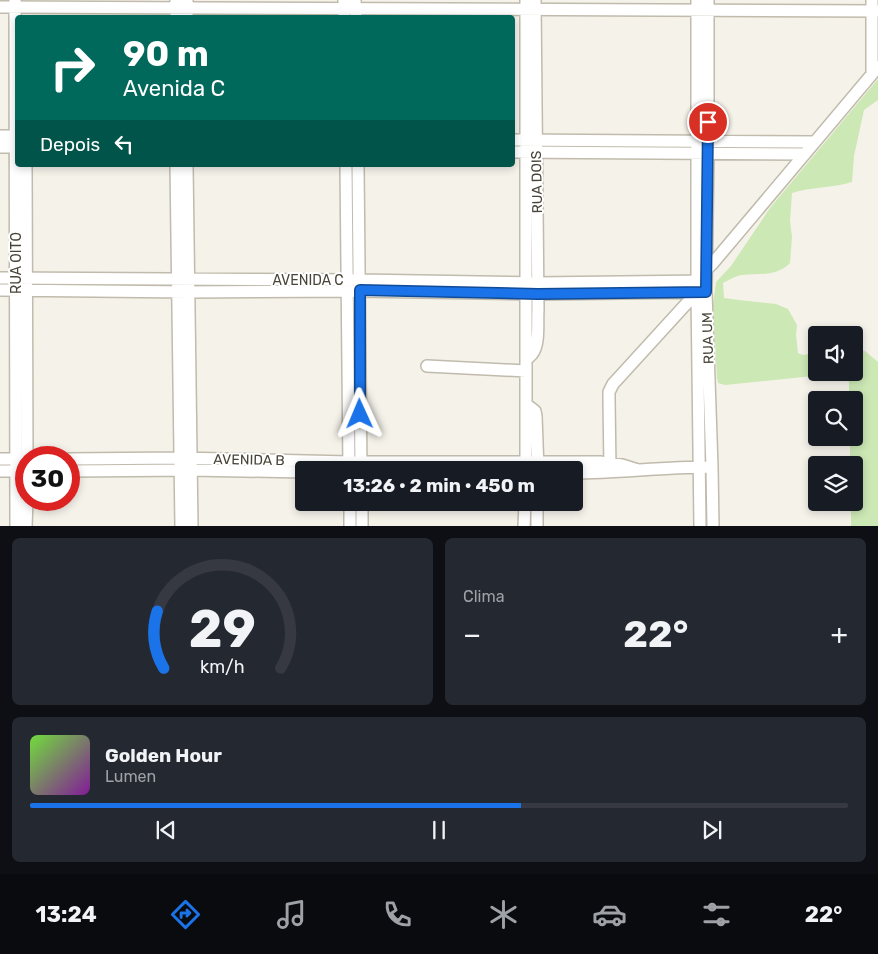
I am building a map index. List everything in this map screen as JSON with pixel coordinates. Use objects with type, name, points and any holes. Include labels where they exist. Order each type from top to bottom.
[{"type":"street","points":[[0,7],[182,9],[350,9],[530,5],[874,7],[875,70],[805,154],[687,303],[613,384],[609,392],[610,468]]},
{"type":"street","name":"RUA DOIS","points":[[526,461],[526,365],[535,348],[537,333],[532,288],[530,5]]},
{"type":"street","name":"RUA UM","points":[[700,526],[703,147],[702,5]]},
{"type":"street","points":[[0,136],[15,141]]},
{"type":"street","points":[[515,140],[703,147],[805,154]]},
{"type":"street","points":[[515,152],[815,142]]},
{"type":"street","points":[[0,147],[15,143]]},
{"type":"street","name":"RUA OITO","points":[[18,167],[23,446]]},
{"type":"street","name":"RUA OITO","points":[[21,278],[26,167]]},
{"type":"street","points":[[176,167],[183,279]]},
{"type":"street","points":[[187,167],[183,292],[186,464],[192,526]]},
{"type":"street","points":[[346,167],[346,286],[355,461]]},
{"type":"street","points":[[355,461],[360,285],[358,167]]},
{"type":"street","name":"AVENIDA C","points":[[0,278],[183,279],[294,286]]},
{"type":"street","name":"AVENIDA C","points":[[0,290],[183,292],[294,286],[360,285],[532,288],[702,285]]},
{"type":"street","name":"RUA UM","points":[[702,285],[712,467],[713,526]]},
{"type":"street","points":[[427,366],[526,365]]},
{"type":"street","name":"RUA DOIS","points":[[526,404],[535,411],[538,461]]},
{"type":"street","points":[[0,459],[15,459]]},
{"type":"street","name":"AVENIDA B","points":[[80,459],[295,466]]},
{"type":"street","name":"AVENIDA B","points":[[583,463],[600,462],[610,468]]},
{"type":"street","points":[[181,526],[186,464]]},
{"type":"street","name":"AVENIDA B","points":[[80,470],[186,464]]},
{"type":"street","name":"AVENIDA B","points":[[290,466],[295,468]]},
{"type":"street","name":"AVENIDA B","points":[[583,472],[610,468],[638,470],[712,467]]},
{"type":"street","points":[[0,471],[15,471]]},
{"type":"street","name":"RUA OITO","points":[[16,526],[17,511]]},
{"type":"street","points":[[26,526],[27,511]]},
{"type":"street","points":[[350,511],[350,526]]},
{"type":"street","points":[[362,511],[362,526]]},
{"type":"street","points":[[524,526],[525,511]]},
{"type":"street","points":[[536,526],[537,511]]},
{"type":"shaded area","points":[[342,10],[343,15],[190,15],[190,11]]},
{"type":"green space","points":[[878,79],[878,100],[864,110],[854,156],[852,182],[792,193],[790,263],[768,274],[739,276],[723,283],[724,298],[776,304],[788,309],[797,325],[798,353],[808,354],[808,377],[725,385],[718,383],[717,378],[713,304],[716,282],[731,266],[770,208]]},
{"type":"green space","points":[[863,351],[865,351],[878,362],[878,526],[851,526],[851,511],[863,511],[863,456],[850,456],[850,446],[863,446],[863,391],[849,391],[849,381],[863,381]]},
{"type":"route","points":[[360,414],[360,290],[526,294],[706,292],[708,122]]}]
